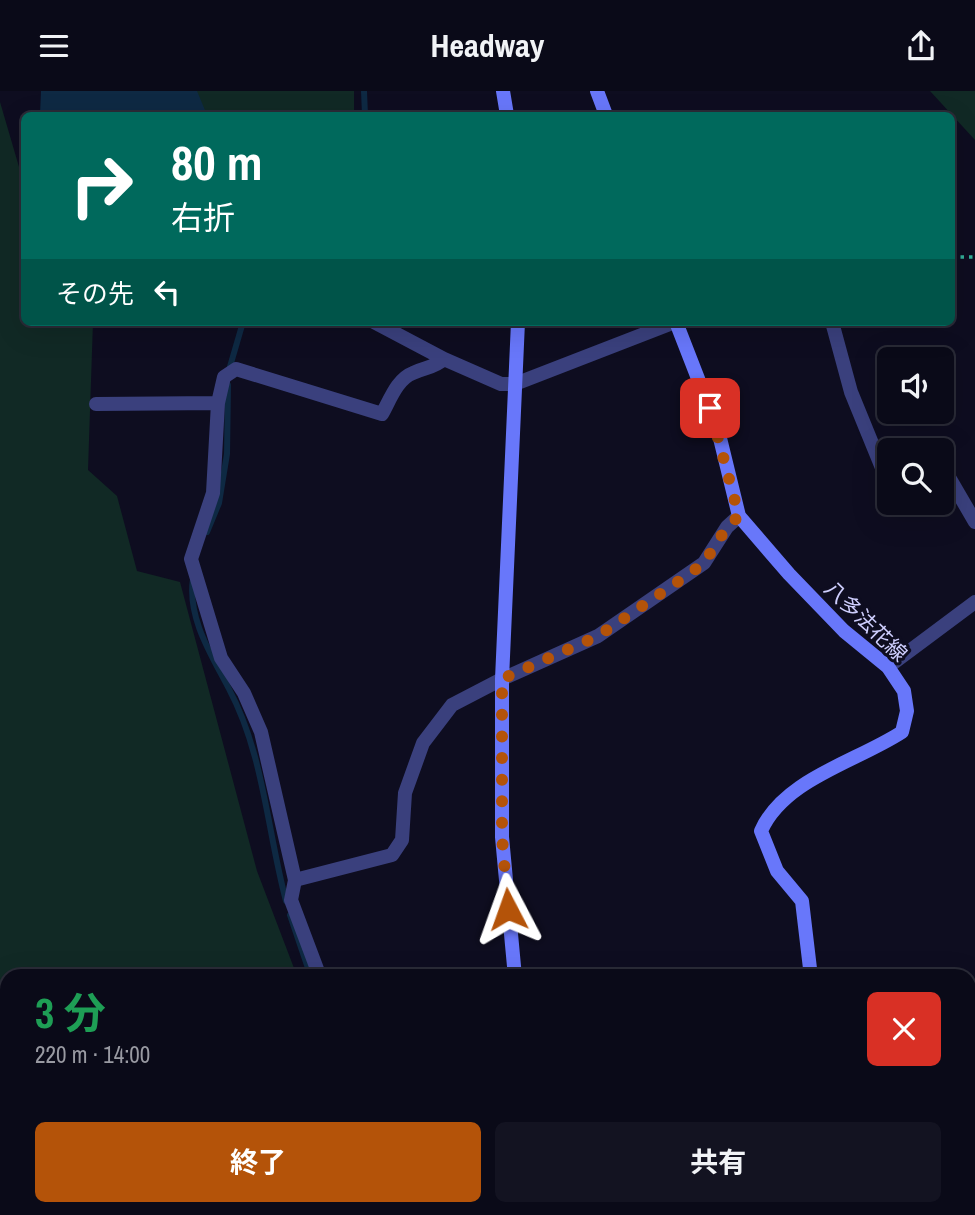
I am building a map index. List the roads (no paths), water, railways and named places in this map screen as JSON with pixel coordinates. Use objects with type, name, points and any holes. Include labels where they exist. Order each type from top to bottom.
[{"type":"main road","points":[[503,91],[506,112]]},
{"type":"main road","points":[[597,91],[605,112]]},
{"type":"main road","points":[[514,969],[502,837],[502,679],[518,326]]},
{"type":"main road","name":"八多法花線","points":[[677,326],[718,430],[739,516],[789,574],[844,631],[888,667],[904,691],[907,711],[902,731],[877,748],[820,775],[770,812],[761,831],[778,871],[802,901],[810,969]]},
{"type":"street","points":[[382,326],[444,359],[501,384],[515,384],[665,326]]},
{"type":"street","points":[[833,326],[850,393],[877,457]]},
{"type":"street","points":[[317,969],[291,900],[295,880],[261,732],[244,693],[221,658],[191,559],[213,493],[218,403],[224,377],[236,369],[382,414],[397,386],[411,373],[435,367],[444,359]]},
{"type":"street","points":[[96,404],[218,403]]},
{"type":"street","points":[[954,486],[975,522]]},
{"type":"street","points":[[295,880],[392,855],[402,840],[405,793],[423,743],[452,705],[502,679],[598,636],[704,563],[727,527],[739,516]]},
{"type":"street","points":[[888,667],[973,606]]},
{"type":"water","points":[[41,91],[197,91],[206,112],[40,112]]},
{"type":"waterway","points":[[364,91],[365,112]]},
{"type":"waterway","points":[[229,370],[242,326]]},
{"type":"waterway","points":[[207,532],[219,503],[227,454],[228,385]]},
{"type":"waterway","points":[[193,579],[192,594],[197,622],[241,714],[250,740],[286,901]]},
{"type":"waterway","points":[[290,915],[308,969]]}]
